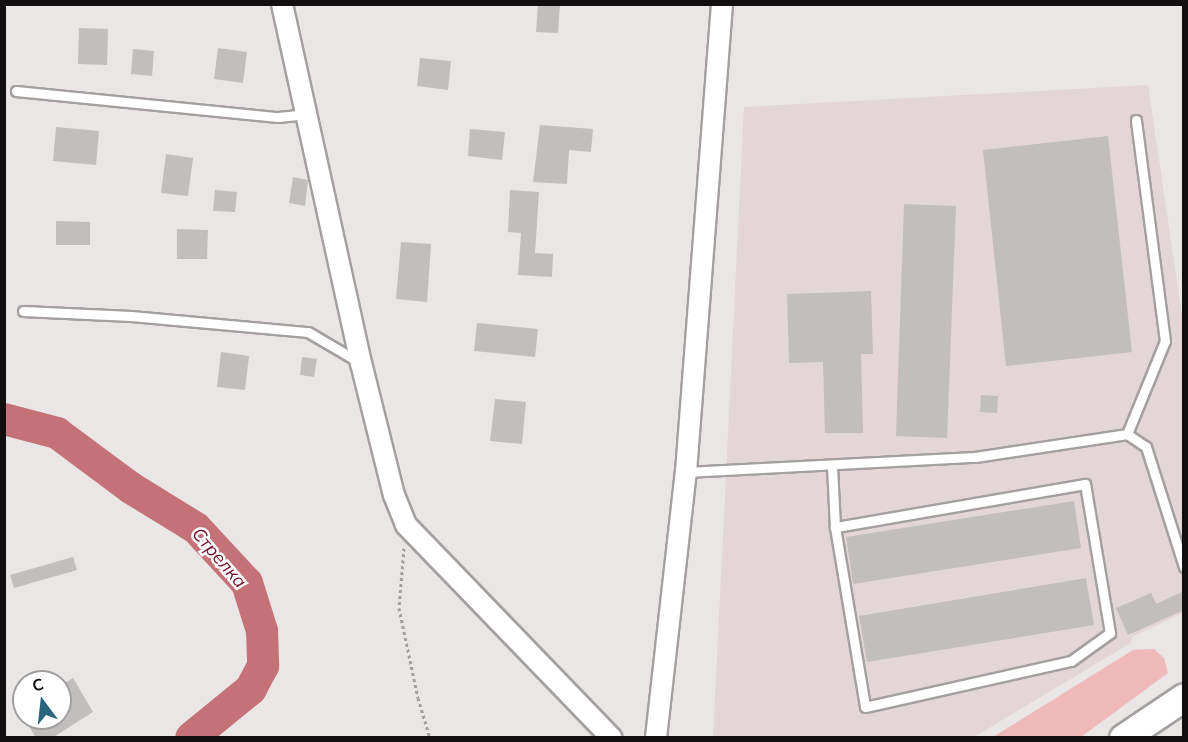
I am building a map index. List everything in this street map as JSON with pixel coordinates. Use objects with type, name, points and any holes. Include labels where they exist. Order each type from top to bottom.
[{"type":"main road","points":[[1123,738],[1184,697]]},
{"type":"street","points":[[282,4],[361,363],[394,495],[406,525],[612,738]]},
{"type":"street","points":[[656,738],[686,472],[722,4]]},
{"type":"lane","points":[[16,91],[278,117],[305,114]]},
{"type":"lane","points":[[1127,434],[1165,341],[1136,120]]},
{"type":"lane","points":[[23,311],[131,316],[308,332],[361,363]]},
{"type":"lane","points":[[686,472],[975,457],[1127,434],[1146,447],[1184,567]]},
{"type":"lane","points":[[832,466],[836,527],[865,706],[1071,661],[1110,633],[1085,484],[836,527]]},
{"type":"path","points":[[406,525],[399,609],[418,698],[430,738]]},
{"type":"shaded area","points":[[1148,85],[1183,322],[1183,613],[1132,637],[1131,643],[974,737],[713,738],[744,107]]},
{"type":"shaded area","points":[[1154,649],[1164,658],[1168,673],[1081,737],[993,737],[1133,650]]},
{"type":"building","points":[[538,4],[560,4],[558,33],[536,32]]},
{"type":"building","points":[[79,28],[108,29],[107,65],[78,64]]},
{"type":"building","points":[[218,48],[247,52],[243,83],[214,79]]},
{"type":"building","points":[[133,49],[154,51],[152,76],[131,74]]},
{"type":"building","points":[[420,58],[451,61],[448,90],[417,86]]},
{"type":"building","points":[[540,125],[593,129],[591,152],[569,150],[567,184],[533,182]]},
{"type":"building","points":[[56,127],[99,131],[96,165],[53,161]]},
{"type":"building","points":[[470,129],[505,132],[502,160],[468,156]]},
{"type":"building","points":[[1108,136],[1132,352],[1006,366],[983,150]]},
{"type":"building","points":[[166,154],[193,158],[188,196],[161,193]]},
{"type":"building","points":[[293,177],[308,180],[305,206],[289,203]]},
{"type":"building","points":[[215,190],[237,192],[235,212],[213,211]]},
{"type":"building","points":[[510,190],[539,192],[535,253],[553,254],[552,277],[518,275],[521,233],[508,232]]},
{"type":"building","points":[[904,204],[956,206],[947,438],[896,436]]},
{"type":"building","points":[[56,221],[90,222],[90,245],[56,245]]},
{"type":"building","points":[[177,229],[208,230],[207,259],[177,259]]},
{"type":"building","points":[[401,242],[431,244],[427,302],[396,299]]},
{"type":"building","points":[[871,291],[873,354],[861,354],[863,433],[825,433],[823,362],[789,363],[787,294]]},
{"type":"building","points":[[477,323],[538,329],[535,357],[474,351]]},
{"type":"building","points":[[221,352],[249,356],[245,390],[217,387]]},
{"type":"building","points":[[302,357],[317,359],[314,377],[300,375]]},
{"type":"building","points":[[981,395],[998,396],[997,413],[980,412]]},
{"type":"building","points":[[495,399],[526,402],[522,444],[490,441]]},
{"type":"building","points":[[1074,501],[1081,548],[853,584],[846,537]]},
{"type":"building","points":[[73,557],[77,570],[14,588],[10,575]]},
{"type":"building","points":[[1086,578],[1094,625],[867,662],[859,616]]},
{"type":"building","points":[[1184,591],[1184,610],[1128,635],[1116,608],[1151,593],[1156,604]]},
{"type":"building","points":[[72,679],[93,712],[72,725]]},
{"type":"building","points":[[31,730],[65,730],[52,738],[36,738]]},
{"type":"waterway","name":"Стрелка","points":[[4,419],[57,433],[131,488],[196,528],[247,583],[262,631],[263,666],[251,689],[191,738]]}]
